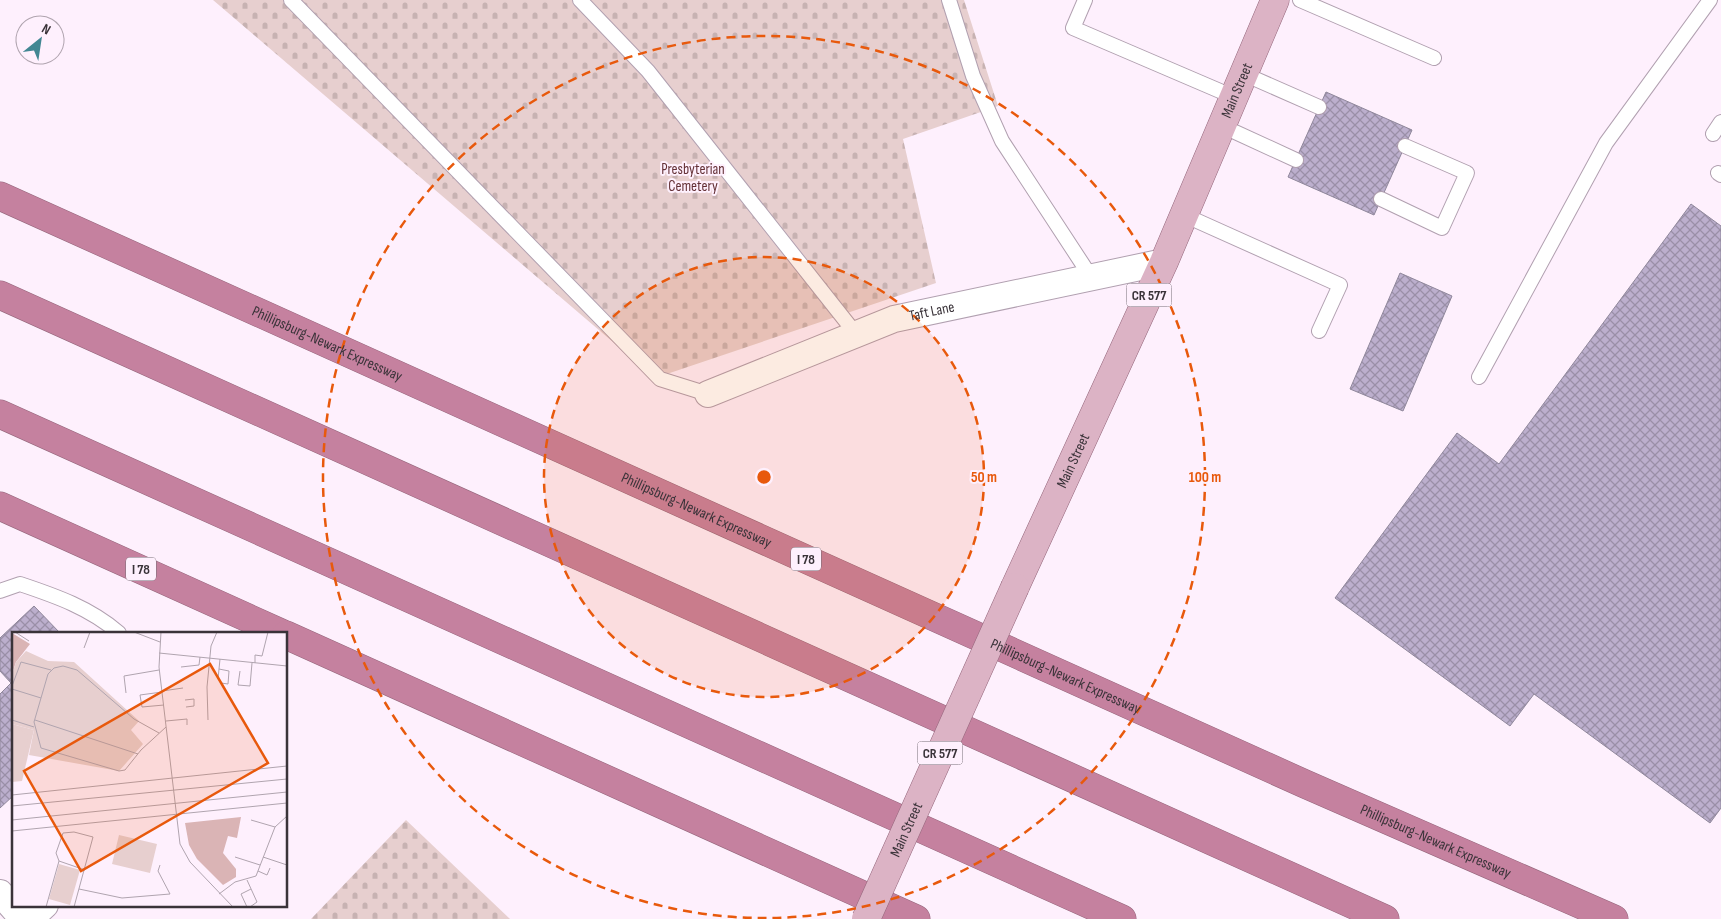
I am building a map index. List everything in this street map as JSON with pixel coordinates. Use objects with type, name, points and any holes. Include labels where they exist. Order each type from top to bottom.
[{"type":"highway","name":"Phillipsburg-Newark Expressway","points":[[0,196],[1278,772],[1614,919]]},
{"type":"highway","points":[[0,296],[1385,919]]},
{"type":"highway","points":[[0,414],[1122,919]]},
{"type":"highway","name":"I 78","points":[[0,506],[279,632]]},
{"type":"highway","points":[[288,636],[916,919]]},
{"type":"main road","name":"Main Street","points":[[866,919],[1164,262],[1239,85],[1280,0]]},
{"type":"street","name":"Taft Lane","points":[[708,394],[894,319],[1164,262]]},
{"type":"street","points":[[0,893],[23,919]]},
{"type":"street","points":[[30,919],[44,906]]},
{"type":"lane","points":[[291,0],[660,379],[708,394]]},
{"type":"lane","points":[[580,0],[648,72],[856,334]]},
{"type":"lane","points":[[949,0],[973,76],[1002,141],[1091,278]]},
{"type":"lane","points":[[1085,0],[1073,28],[1239,85],[1319,108]]},
{"type":"lane","points":[[1280,0],[1434,58]]},
{"type":"lane","points":[[1479,377],[1606,143],[1710,0]]},
{"type":"lane","points":[[1712,134],[1721,122]]},
{"type":"lane","points":[[1222,126],[1296,160]]},
{"type":"lane","points":[[1381,200],[1442,228],[1467,173],[1405,146]]},
{"type":"lane","points":[[1184,215],[1340,285],[1319,332]]},
{"type":"lane","points":[[0,591],[20,584],[67,600],[104,620],[118,632]]},
{"type":"green space","name":"Presbyterian Cemetery","points":[[213,0],[964,0],[998,106],[903,139],[936,283],[655,378]]},
{"type":"green space","points":[[406,820],[510,919],[311,919]]},
{"type":"building","points":[[1326,92],[1412,130],[1374,215],[1288,177]]},
{"type":"building","points":[[1691,204],[1721,226],[1721,808],[1710,823],[1534,694],[1510,726],[1335,598],[1457,433],[1499,464]]},
{"type":"building","points":[[1400,273],[1452,296],[1403,411],[1350,389]]},
{"type":"building","points":[[34,606],[59,632],[12,632],[12,797],[0,808],[0,694],[11,683],[0,671],[0,638]]}]
